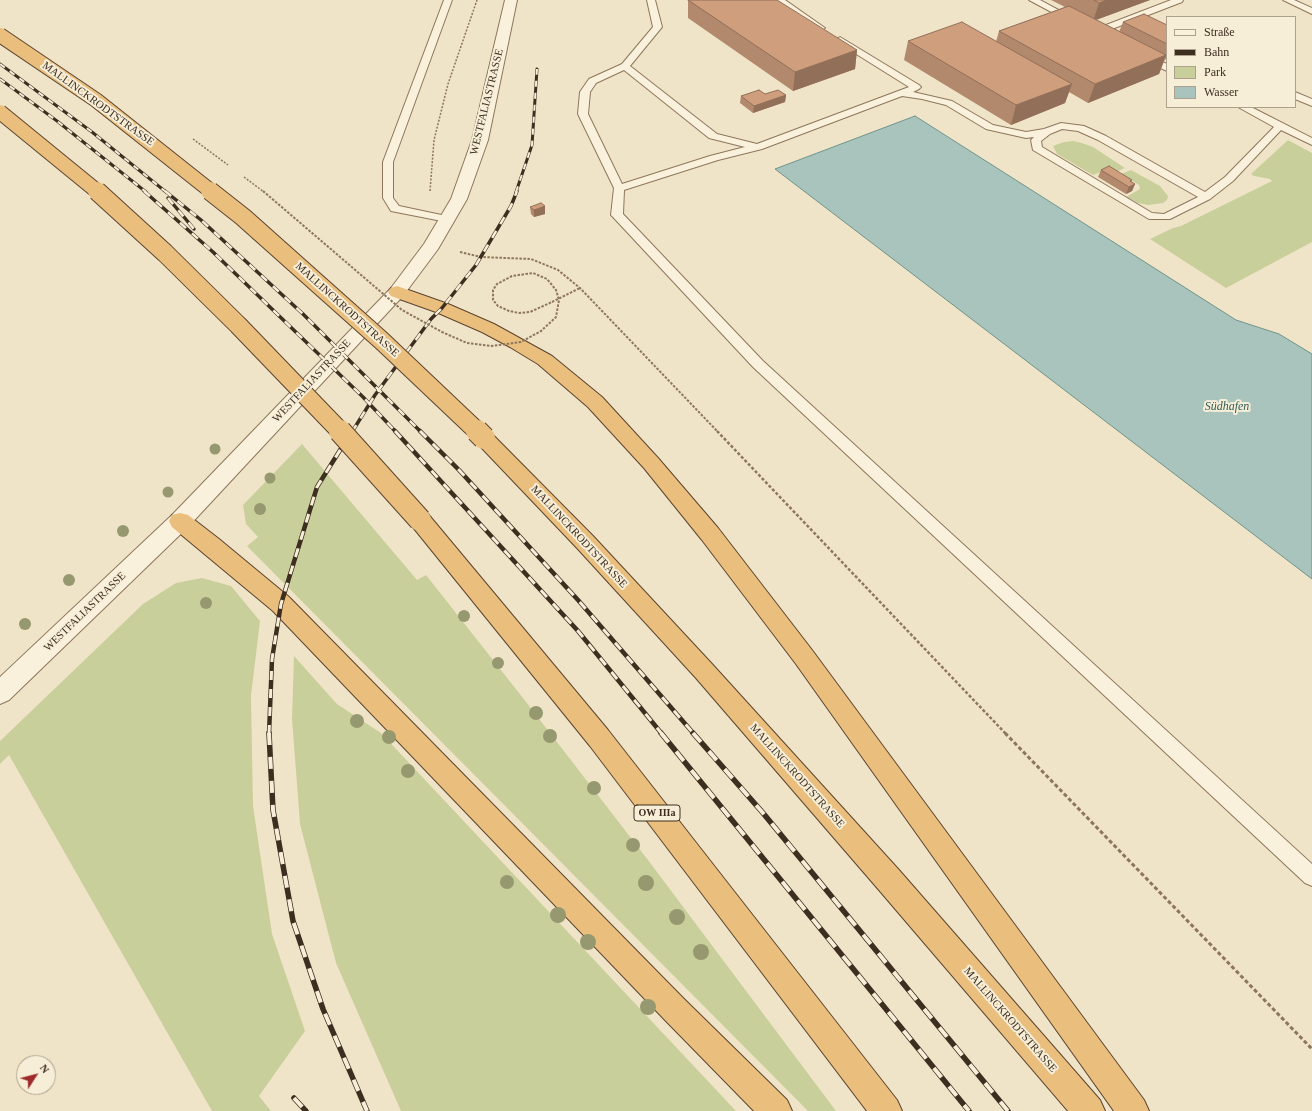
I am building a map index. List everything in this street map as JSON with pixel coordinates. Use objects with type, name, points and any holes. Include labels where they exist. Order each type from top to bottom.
[{"type":"highway","name":"MALLINCKRODTSTRASSE","points":[[0,35],[96,100],[243,217],[382,341],[484,438],[585,542],[704,671],[889,880],[1089,1111]]},
{"type":"highway","name":"OW IIIa","points":[[0,112],[98,192],[171,258],[324,413],[420,520],[599,738],[886,1111]]},
{"type":"highway","points":[[397,292],[442,308],[488,328],[545,360],[595,402],[651,463],[710,534],[804,657],[1133,1111]]},
{"type":"highway","points":[[180,521],[281,604],[674,1010],[776,1111]]},
{"type":"street","name":"WESTFALIASTRASSE","points":[[0,693],[180,521],[397,292],[432,245],[459,199],[480,140],[511,0]]},
{"type":"lane","points":[[447,219],[394,209],[388,198],[388,162],[448,0]]},
{"type":"lane","points":[[650,0],[658,27],[625,66],[592,81],[585,92],[583,114],[619,188],[617,215],[758,364],[1312,877]]},
{"type":"lane","points":[[619,188],[714,158],[758,147],[916,87],[826,32],[779,0]]},
{"type":"lane","points":[[1033,0],[1110,39]]},
{"type":"lane","points":[[1089,28],[1134,17],[1179,0]]},
{"type":"lane","points":[[1287,0],[1312,11]]},
{"type":"lane","points":[[1134,17],[1147,23]]},
{"type":"lane","points":[[1139,54],[1166,68]]},
{"type":"lane","points":[[625,66],[713,136],[758,147]]},
{"type":"lane","points":[[899,93],[923,96],[949,103],[990,128],[1026,135],[1046,132],[1061,126],[1080,128],[1102,138],[1206,197]]},
{"type":"lane","points":[[1296,95],[1312,103]]},
{"type":"lane","points":[[1245,108],[1312,142]]},
{"type":"lane","points":[[1046,132],[1036,140],[1037,148],[1149,216],[1166,217],[1206,197],[1229,179],[1280,126]]},
{"type":"path","points":[[424,214],[429,200],[434,140],[448,84],[477,0]]},
{"type":"path","points":[[193,138],[230,166]]},
{"type":"path","points":[[242,176],[280,205],[402,310],[442,332],[468,343],[492,346],[521,342],[541,331],[556,317],[559,300],[556,290],[547,279],[526,273],[512,276],[497,284],[493,290],[492,296],[493,300],[498,306],[509,311],[519,313],[530,312],[552,302],[580,288]]},
{"type":"path","points":[[432,245],[481,257],[530,259],[558,270],[580,288],[1077,808],[1312,1049]]},
{"type":"green space","points":[[1288,140],[1312,153],[1312,242],[1226,288],[1150,239],[1173,228],[1181,226],[1272,181],[1270,179],[1251,174]]},
{"type":"green space","points":[[1073,141],[1093,147],[1125,168],[1116,172],[1109,169],[1093,175],[1057,154],[1053,146],[1064,142]]},
{"type":"green space","points":[[1131,170],[1160,186],[1168,196],[1167,200],[1163,203],[1148,205],[1138,203],[1126,197],[1140,189],[1139,185],[1121,174]]},
{"type":"green space","points":[[302,444],[417,580],[426,575],[648,860],[836,1111],[808,1111],[247,546],[258,537],[246,524],[243,505]]},
{"type":"green space","points":[[202,578],[231,586],[260,621],[251,696],[253,806],[272,934],[305,1031],[259,1096],[271,1111],[212,1111],[9,755],[0,764],[0,741],[143,604],[176,583]]},
{"type":"green space","points":[[294,656],[337,704],[381,733],[736,1111],[401,1111],[336,963],[300,824],[292,719]]},
{"type":"water","name":"Südhafen","points":[[915,116],[1236,320],[1279,334],[1312,354],[1312,579],[775,169]]},
{"type":"building","points":[[688,0],[777,0],[857,50],[795,72]]},
{"type":"building","points":[[1094,0],[1107,0],[1099,3]]},
{"type":"building","points":[[1069,6],[1166,55],[1095,84],[999,31]]},
{"type":"building","points":[[1144,14],[1166,25],[1166,44],[1123,22]]},
{"type":"building","points":[[962,22],[1072,84],[1016,105],[908,41]]},
{"type":"building","points":[[759,90],[765,94],[778,90],[786,95],[754,106],[741,96]]},
{"type":"building","points":[[1109,166],[1132,180],[1130,181],[1135,184],[1129,187],[1101,170]]},
{"type":"building","points":[[541,203],[545,206],[534,210],[530,207]]},
{"type":"railway","points":[[0,64],[92,132],[166,192]]},
{"type":"railway","points":[[516,192],[532,145],[537,69]]},
{"type":"railway","points":[[0,79],[57,121],[146,192]]},
{"type":"railway","points":[[144,191],[213,252],[369,404]]},
{"type":"railway","points":[[165,191],[201,220],[303,314],[379,390]]},
{"type":"railway","points":[[379,390],[431,319],[442,308],[476,265],[511,206],[517,191]]},
{"type":"railway","points":[[168,198],[194,229]]},
{"type":"railway","points":[[369,404],[379,390]]},
{"type":"railway","points":[[379,390],[459,470],[578,600],[694,734]]},
{"type":"railway","points":[[352,432],[369,404]]},
{"type":"railway","points":[[369,404],[396,432]]},
{"type":"railway","points":[[269,733],[272,659],[281,604],[317,487],[352,431]]},
{"type":"railway","points":[[395,431],[578,631],[662,734]]},
{"type":"railway","points":[[269,733],[273,810],[293,921],[323,1009],[367,1111]]},
{"type":"railway","points":[[661,733],[969,1111]]},
{"type":"railway","points":[[693,733],[763,813],[1008,1111]]},
{"type":"railway","points":[[294,1098],[306,1111]]}]
